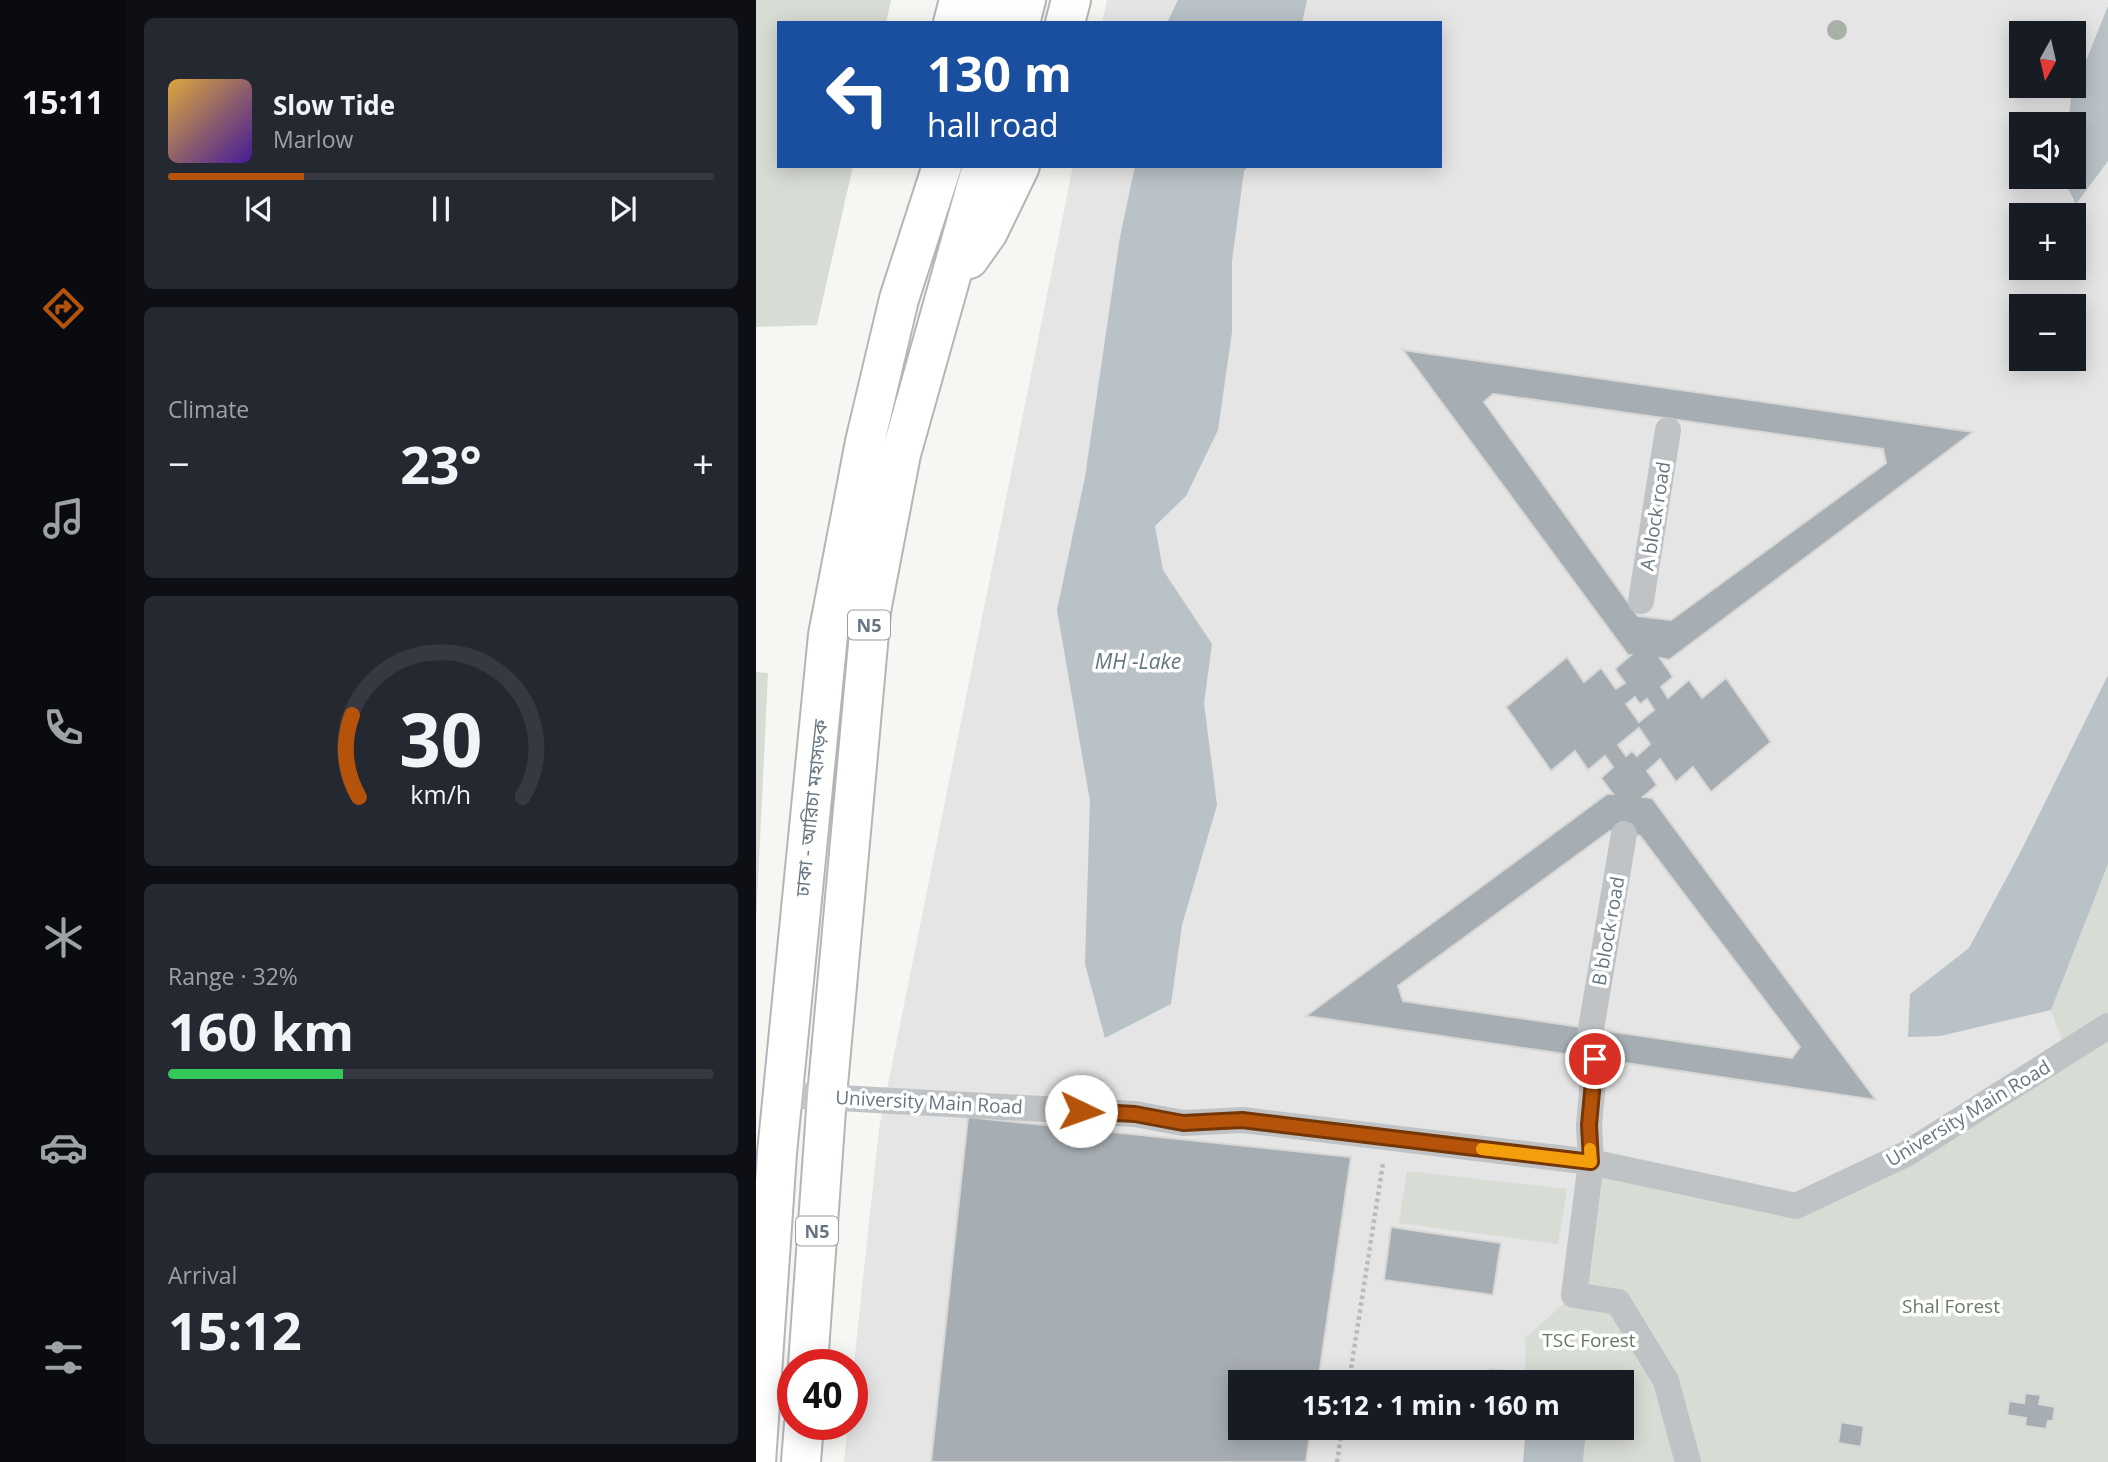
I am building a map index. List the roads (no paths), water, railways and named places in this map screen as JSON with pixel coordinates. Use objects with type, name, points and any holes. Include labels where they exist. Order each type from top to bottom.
[{"type":"highway","points":[[954,21],[959,0]]},
{"type":"highway","points":[[982,21],[987,0]]},
{"type":"highway","points":[[1021,21],[1026,0]]},
{"type":"highway","points":[[1066,21],[1071,0]]},
{"type":"highway","name":"N5","points":[[809,1349],[827,1096],[871,611],[901,454],[981,168]]},
{"type":"highway","points":[[949,288],[988,232],[1019,168]]},
{"type":"highway","name":"ঢাকা - আরিচা মহাসড়ক","points":[[756,1462],[776,1166],[828,635],[865,442],[895,312],[939,171]]},
{"type":"highway","points":[[801,1462],[803,1440]]},
{"type":"street","name":"A block road","points":[[1642,601],[1668,430]]},
{"type":"street","name":"B block road","points":[[1591,1029],[1624,834]]},
{"type":"street","name":"University Main Road","points":[[785,1095],[1135,1114],[1183,1123],[1242,1120],[1591,1162],[1796,1206],[1906,1154],[2108,1026]]},
{"type":"street","points":[[1595,1059],[1589,1125],[1591,1162],[1574,1295],[1618,1301],[1666,1381],[1688,1462]]},
{"type":"water","points":[[1178,0],[1307,0],[1302,21],[1168,21]]},
{"type":"water","points":[[2108,6],[2108,161],[2075,203],[2068,189],[2086,189],[2086,112],[2069,112],[2071,98],[2086,98],[2086,61]]},
{"type":"water","name":"MH -Lake","points":[[1135,168],[1246,168],[1232,261],[1232,332],[1218,430],[1186,496],[1155,526],[1163,570],[1212,644],[1204,703],[1217,805],[1182,925],[1171,1004],[1105,1038],[1085,964],[1090,801],[1057,610],[1085,477],[1120,237]]},
{"type":"water","points":[[2108,675],[2108,864],[2051,1010],[1940,1036],[1908,1037],[1910,994],[1969,948],[2021,851]]},
{"type":"water","points":[[1525,1440],[1585,1440],[1583,1462],[1523,1462]]},
{"type":"park label","name":"Shal Forest","points":[[1951,1306]]},
{"type":"park label","name":"TSC Forest","points":[[1589,1340]]}]
